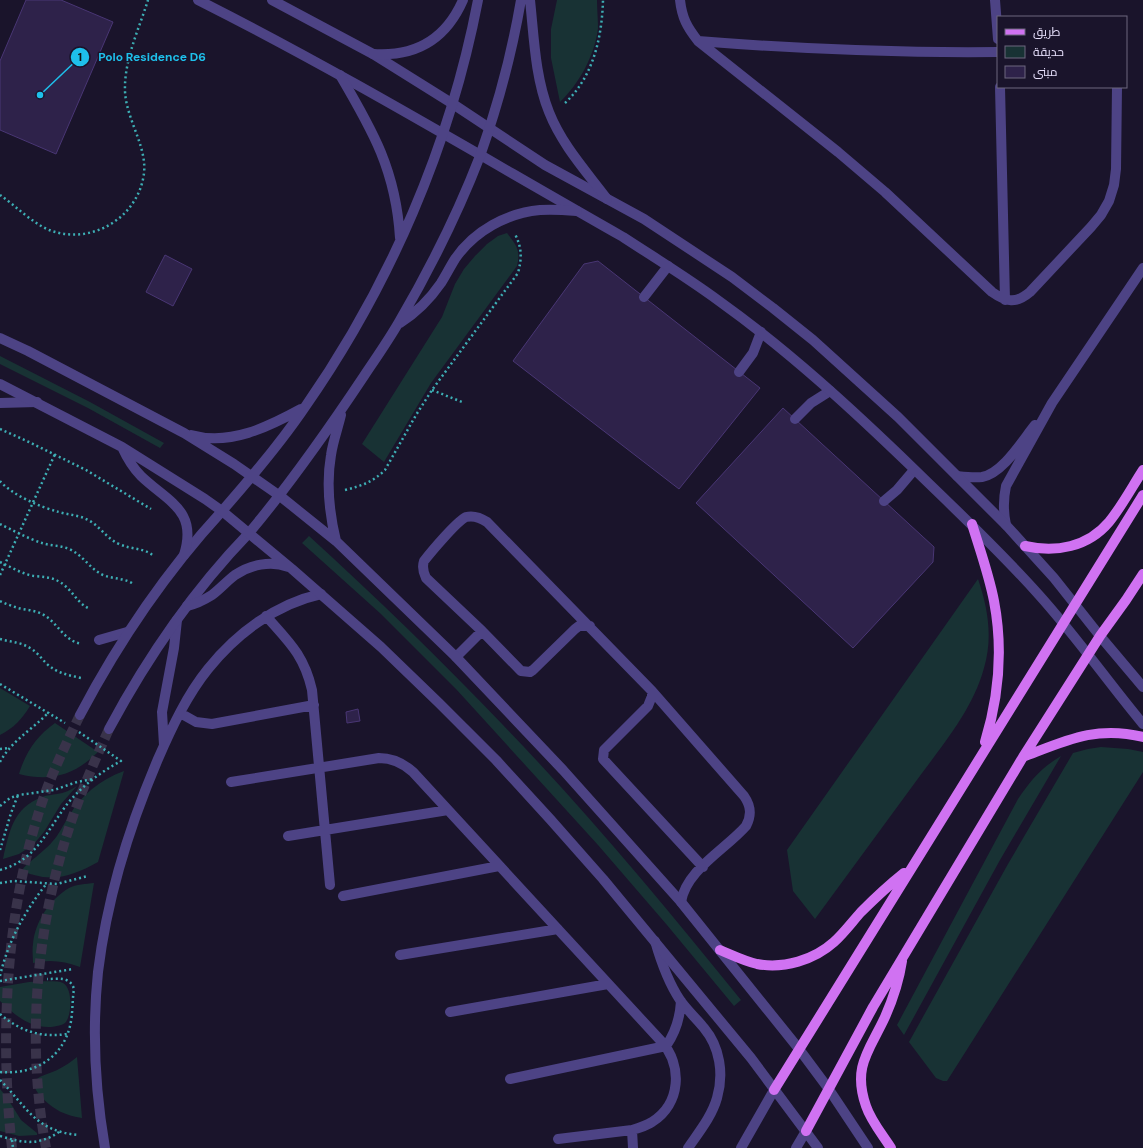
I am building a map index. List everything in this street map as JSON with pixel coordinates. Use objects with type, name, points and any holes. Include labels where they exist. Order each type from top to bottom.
[{"type":"main road","points":[[1025,546],[1046,549],[1069,547],[1096,535],[1110,521],[1143,470]]},
{"type":"main road","points":[[774,1090],[910,868],[1143,495]]},
{"type":"main road","points":[[972,524],[988,576],[998,627],[998,679],[994,705],[981,755]]},
{"type":"main road","points":[[806,1131],[873,1007],[1023,757],[1100,636],[1143,574]]},
{"type":"main road","points":[[1023,757],[1076,737],[1087,735],[1123,733],[1143,737]]},
{"type":"main road","points":[[720,950],[746,961],[772,965],[799,962],[812,957],[835,942],[875,898],[910,868]]},
{"type":"main road","points":[[891,1148],[871,1118],[866,1106],[862,1088],[862,1071],[868,1048],[893,997],[900,976],[904,954]]},
{"type":"street","points":[[198,0],[268,35],[340,75],[577,211],[668,266],[761,332],[830,391],[972,524],[1040,596],[1143,724]]},
{"type":"street","points":[[373,54],[386,55],[411,51],[433,40],[452,21],[463,0]]},
{"type":"street","points":[[80,715],[102,673],[127,632],[154,593],[184,555],[252,477],[305,407],[340,354],[372,299],[400,241],[429,173],[453,104],[478,0]]},
{"type":"street","points":[[109,729],[131,689],[155,651],[187,606],[280,496],[342,409],[398,324],[423,281],[445,237],[480,155],[501,89],[521,0]]},
{"type":"street","points":[[530,0],[538,69],[542,91],[549,112],[557,130],[568,148],[606,199]]},
{"type":"street","points":[[680,0],[682,14],[688,29],[698,41],[838,152],[885,192],[992,292],[1006,300],[1023,298],[1030,292],[1091,227],[1101,215],[1109,201],[1114,185],[1116,169],[1117,88]]},
{"type":"street","points":[[995,0],[997,26]]},
{"type":"street","points":[[277,1],[373,54],[489,127],[545,165],[644,219],[688,247],[773,308],[813,340],[898,417],[1006,525],[1054,578],[1143,687]]},
{"type":"street","points":[[698,41],[848,51],[997,52]]},
{"type":"street","points":[[340,75],[373,132],[384,158],[395,197],[400,241]]},
{"type":"street","points":[[1000,88],[1006,300]]},
{"type":"street","points":[[398,324],[410,317],[432,295],[464,248],[484,230],[508,217],[530,211],[577,211]]},
{"type":"street","points":[[644,297],[668,266]]},
{"type":"street","points":[[957,476],[973,478],[984,476],[994,472],[1003,465],[1052,403],[1143,268]]},
{"type":"street","points":[[739,372],[753,353],[761,332]]},
{"type":"street","points":[[0,338],[28,351],[184,433],[280,496],[336,541],[456,657],[563,770],[681,902],[799,1049],[828,1088],[868,1148]]},
{"type":"street","points":[[0,384],[38,402],[122,447],[222,511],[292,569],[381,647],[496,760],[603,879],[751,1058],[818,1148]]},
{"type":"street","points":[[795,419],[811,403],[830,391]]},
{"type":"street","points":[[0,403],[38,402]]},
{"type":"street","points":[[1006,525],[1003,509],[1003,498],[1006,486],[1052,403]]},
{"type":"street","points":[[184,433],[198,437],[214,438],[244,434],[275,424],[305,407]]},
{"type":"street","points":[[336,541],[329,510],[328,493],[331,454],[342,409]]},
{"type":"street","points":[[122,447],[127,457],[140,474],[173,501],[183,516],[187,525],[188,536],[184,555]]},
{"type":"street","points":[[884,501],[897,490],[914,470]]},
{"type":"street","points":[[590,626],[579,626],[537,667],[530,672],[521,671],[482,631],[430,582],[423,572],[423,567],[428,556],[461,520],[471,516],[487,522],[590,626],[652,691],[749,803],[750,819],[746,826],[703,867],[688,884],[684,889],[681,902]]},
{"type":"street","points":[[187,606],[204,600],[234,576],[254,566],[281,564],[292,569]]},
{"type":"street","points":[[104,1148],[99,1114],[96,1067],[95,1020],[98,972],[105,925],[116,879],[129,834],[145,789],[164,745],[193,690],[208,669],[226,649],[245,631],[266,616],[294,602],[321,594]]},
{"type":"street","points":[[266,616],[299,655],[309,678],[314,705],[330,885]]},
{"type":"street","points":[[164,745],[162,712],[173,655],[177,620]]},
{"type":"street","points":[[456,657],[482,631]]},
{"type":"street","points":[[99,640],[127,632]]},
{"type":"street","points":[[652,691],[652,696],[648,706],[604,750],[603,759],[703,867]]},
{"type":"street","points":[[180,713],[196,722],[212,724],[314,705]]},
{"type":"street","points":[[231,782],[370,759],[389,758],[402,764],[413,772],[666,1046],[673,1060],[677,1076],[676,1086],[673,1097],[668,1106],[657,1118],[644,1126],[632,1130],[558,1139]]},
{"type":"street","points":[[288,836],[448,810]]},
{"type":"street","points":[[343,896],[499,866]]},
{"type":"street","points":[[400,955],[558,929]]},
{"type":"street","points":[[654,941],[665,972],[681,1001],[705,1029],[713,1042],[721,1069],[720,1084],[712,1111],[688,1148]]},
{"type":"street","points":[[450,1012],[608,984]]},
{"type":"street","points":[[510,1079],[666,1046],[678,1025],[681,1001]]},
{"type":"street","points":[[741,1148],[760,1112],[774,1090]]},
{"type":"street","points":[[632,1130],[633,1148]]},
{"type":"street","points":[[796,1148],[806,1131]]},
{"type":"path","points":[[0,195],[52,231],[69,235],[86,234],[103,229],[118,220],[131,207],[140,190],[144,172],[143,154],[127,106],[125,76],[128,61],[148,0]]},
{"type":"path","points":[[565,103],[575,94],[586,77],[594,58],[599,38],[603,0]]},
{"type":"path","points":[[343,490],[364,485],[378,478],[385,470],[432,390],[518,273],[522,252],[514,231]]},
{"type":"path","points":[[432,390],[462,402]]},
{"type":"path","points":[[0,429],[86,470],[157,513]]},
{"type":"path","points":[[0,575],[55,454]]},
{"type":"path","points":[[0,481],[13,493],[57,512],[87,519],[98,526],[106,536],[115,542],[126,547],[144,550],[154,556]]},
{"type":"path","points":[[0,524],[42,543],[63,547],[70,550],[84,559],[101,574],[126,580],[132,583]]},
{"type":"path","points":[[0,562],[22,572],[59,581],[70,590],[81,604],[90,609]]},
{"type":"path","points":[[0,601],[19,608],[43,614],[69,639],[85,644]]},
{"type":"path","points":[[0,639],[26,645],[37,653],[54,670],[81,678]]},
{"type":"path","points":[[0,684],[67,724]]},
{"type":"path","points":[[0,762],[17,740],[38,724],[49,712]]},
{"type":"path","points":[[0,870],[18,863],[36,848],[44,839],[69,802],[93,779],[107,768],[121,761],[73,728]]},
{"type":"path","points":[[0,749],[10,748]]},
{"type":"path","points":[[0,806],[10,798],[19,794],[54,790],[77,782],[93,779]]},
{"type":"path","points":[[0,850],[11,813],[19,794]]},
{"type":"path","points":[[0,884],[14,881],[47,883],[68,882],[88,876]]},
{"type":"path","points":[[0,976],[16,929],[35,898],[47,883]]},
{"type":"path","points":[[0,981],[73,969]]},
{"type":"path","points":[[0,1072],[18,1072],[44,1063],[58,1050],[68,1033],[72,1016],[73,985],[65,979],[47,979]]},
{"type":"path","points":[[0,1014],[15,1026],[32,1033],[56,1036],[68,1033]]},
{"type":"path","points":[[0,1080],[34,1119],[59,1132],[78,1136]]},
{"type":"path","points":[[0,1136],[22,1142],[37,1142],[51,1138],[59,1132]]},
{"type":"path","points":[[12,1140],[13,1148]]},
{"type":"green space","points":[[557,0],[597,0],[598,25],[590,59],[574,87],[560,102],[551,58],[551,29]]},
{"type":"green space","points":[[507,233],[517,248],[517,266],[431,383],[384,462],[362,444],[442,317],[455,284],[464,269],[487,244],[498,236]]},
{"type":"green space","points":[[0,356],[90,402],[164,443],[160,448],[88,408],[0,364]]},
{"type":"green space","points":[[309,536],[432,653],[480,701],[565,791],[684,930],[741,1000],[734,1006],[598,845],[456,689],[381,614],[302,543]]},
{"type":"green space","points":[[978,579],[987,612],[989,634],[987,657],[979,684],[972,700],[944,743],[815,919],[793,891],[787,850]]},
{"type":"green space","points":[[0,688],[30,706],[17,723],[0,735]]},
{"type":"green space","points":[[55,723],[98,752],[80,766],[62,775],[42,777],[19,774],[25,758],[33,745],[43,733]]},
{"type":"green space","points":[[1101,747],[1128,749],[1143,752],[1143,772],[947,1081],[936,1078],[909,1042],[1008,864],[1073,753]]},
{"type":"green space","points":[[1061,756],[1000,860],[904,1035],[897,1025],[1018,799],[1037,775]]},
{"type":"green space","points":[[124,771],[98,862],[83,870],[60,877],[43,877],[30,874],[23,869],[46,849],[59,833],[74,808],[86,794],[99,783]]},
{"type":"green space","points":[[77,786],[61,804],[44,832],[33,845],[19,854],[3,859],[10,830],[18,814],[32,802],[42,797],[60,794]]},
{"type":"green space","points":[[94,883],[80,967],[57,961],[33,963],[34,936],[40,920],[49,905],[69,888]]},
{"type":"green space","points":[[47,981],[63,983],[66,986],[69,990],[70,1009],[65,1023],[51,1027],[43,1027],[29,1023],[17,1016],[0,1001],[0,987],[29,982]]},
{"type":"green space","points":[[77,1057],[82,1118],[66,1114],[53,1107],[42,1098],[35,1089],[34,1084],[38,1078],[61,1068]]},
{"type":"green space","points":[[0,1089],[21,1120],[37,1133],[37,1135],[19,1136],[0,1131]]},
{"type":"building","points":[[26,0],[61,0],[113,22],[56,154],[0,130],[0,61]]},
{"type":"building","points":[[165,255],[192,269],[173,306],[146,292]]},
{"type":"building","points":[[598,261],[760,388],[679,489],[513,361],[584,264]]},
{"type":"building","points":[[783,408],[934,547],[933,562],[853,648],[696,503]]},
{"type":"building","points":[[358,709],[360,721],[347,723],[346,712]]},
{"type":"tunnel","points":[[12,1148],[8,1107],[6,1023],[8,980],[18,896],[27,855],[42,802],[80,715]]},
{"type":"tunnel","points":[[46,1148],[40,1108],[36,1026],[42,944],[58,864],[70,825],[88,776],[109,729]]},
{"type":"place","name":"Polo Residence D6","points":[[40,95]]}]
